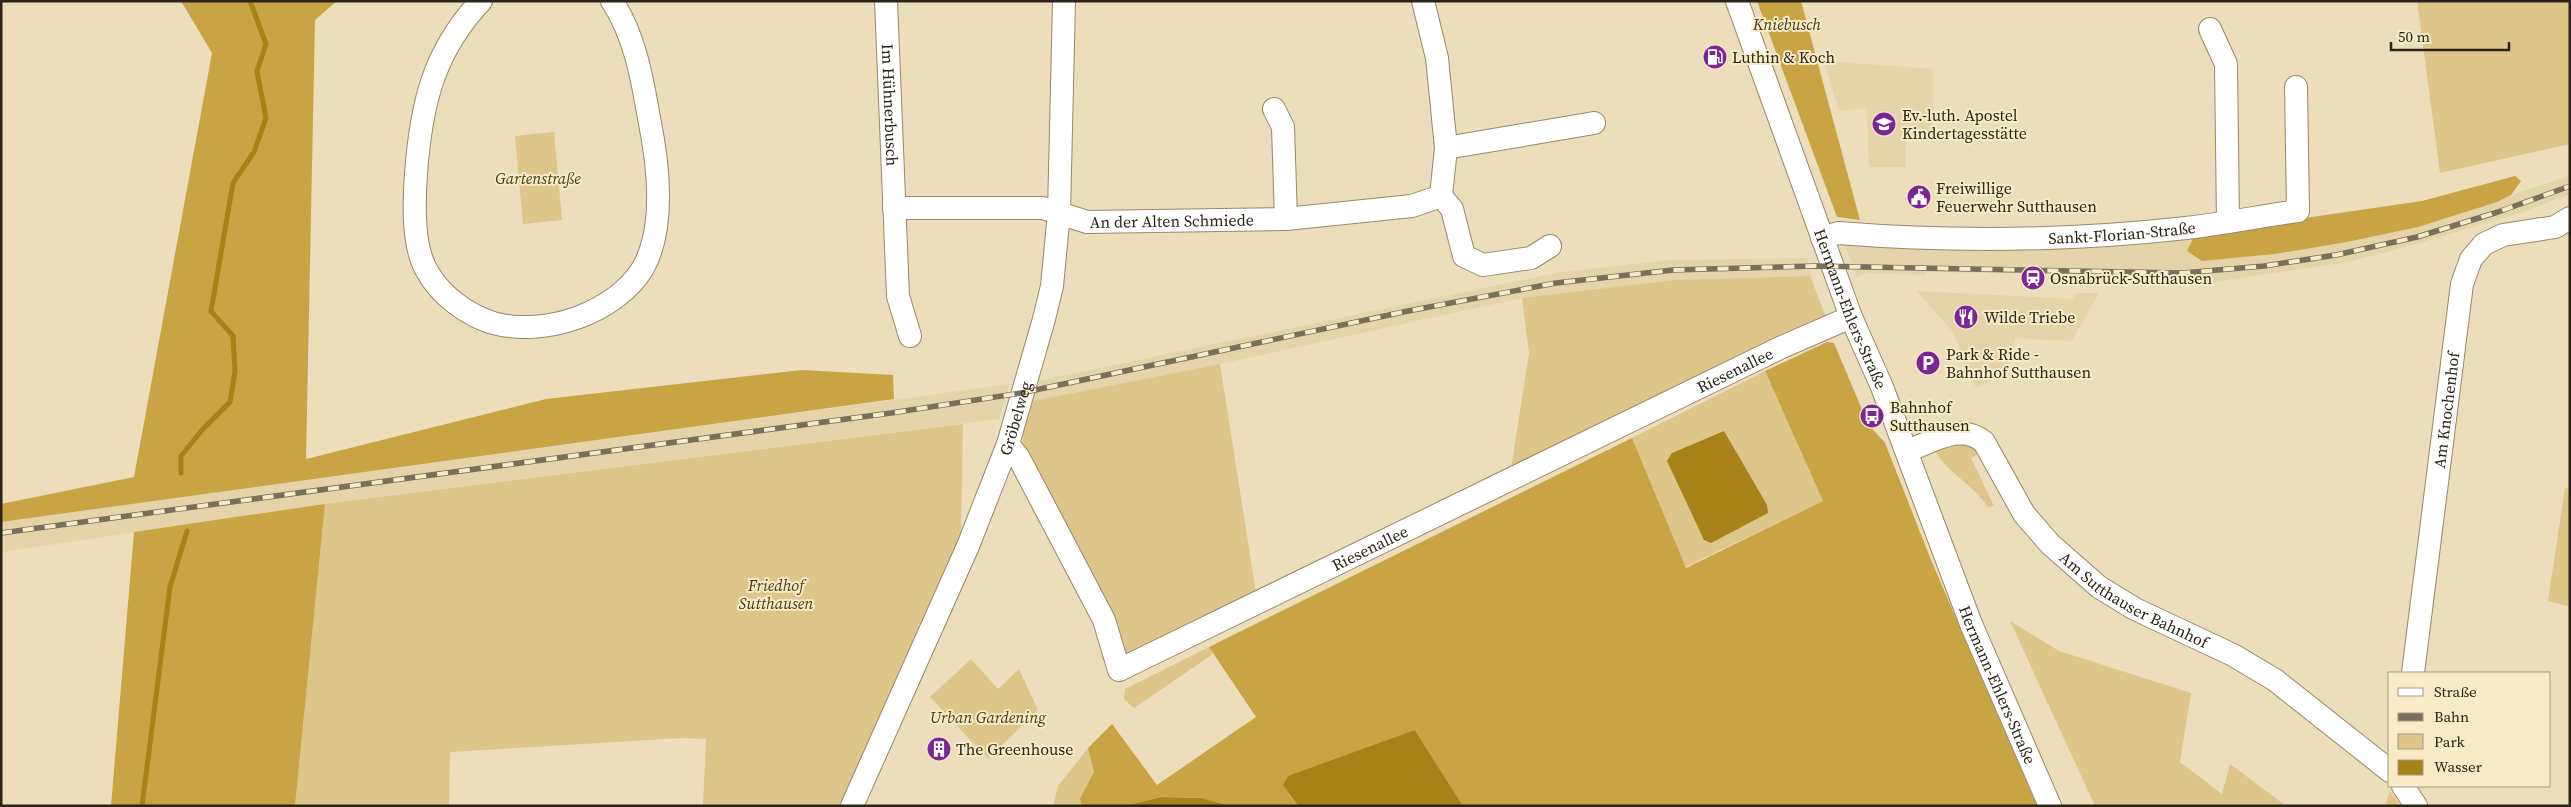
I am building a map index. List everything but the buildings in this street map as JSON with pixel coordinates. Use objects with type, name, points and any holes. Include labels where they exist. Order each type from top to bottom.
[{"type":"street","points":[[481,1],[460,23],[440,58],[426,98],[417,153],[415,189],[416,237],[426,270],[448,298],[465,310],[493,323],[526,327],[562,322],[597,310],[622,291],[643,268],[654,236],[658,207],[652,131],[640,70],[623,18],[612,1]]},
{"type":"street","name":"Im Hühnerbusch","points":[[886,1],[898,296],[910,336]]},
{"type":"street","name":"Gröbelweg","points":[[852,806],[968,546],[1008,444],[1052,286],[1059,213],[1064,1]]},
{"type":"street","points":[[1422,1],[1437,58],[1446,148],[1441,196],[1452,209],[1464,256],[1483,265],[1532,258],[1550,246]]},
{"type":"street","name":"Hermann-Ehlers-Straße","points":[[1737,1],[1851,317],[1907,451],[1971,624],[2050,806]]},
{"type":"street","points":[[2210,29],[2226,64],[2228,222]]},
{"type":"street","name":"Sankt-Florian-Straße","points":[[1822,238],[1838,233],[1940,238],[2038,238],[2186,228],[2298,211],[2296,87]]},
{"type":"street","points":[[1274,109],[1283,127],[1286,219]]},
{"type":"street","points":[[1446,148],[1594,123]]},
{"type":"street","name":"An der Alten Schmiede","points":[[1059,213],[1087,222],[1286,219],[1412,206],[1441,196]]},
{"type":"street","points":[[894,208],[1043,208],[1059,213]]},
{"type":"street","name":"Am Knochenhof","points":[[2413,672],[2465,276],[2471,259],[2484,244],[2503,235],[2556,226],[2570,218]]},
{"type":"street","name":"Riesenallee","points":[[1008,444],[1019,458],[1104,620],[1119,670],[1782,347],[1851,317]]},
{"type":"street","name":"Am Sutthauser Bahnhof","points":[[1907,451],[1954,433],[1966,432],[1976,435],[1984,442],[2024,514],[2050,544],[2099,587],[2135,609],[2233,655],[2275,680],[2388,769]]},
{"type":"street","points":[[2404,787],[2416,806]]},
{"type":"shaded area","points":[[1824,61],[1933,69],[1933,142],[1906,139],[1906,167],[1869,167],[1867,108],[1839,111]]},
{"type":"shaded area","points":[[2570,176],[2570,194],[2523,212],[2416,244],[2348,262],[2201,284],[2183,284],[2183,276],[1927,272],[1926,275],[1866,273],[1857,277],[1843,239],[2195,234],[2202,261],[2275,254],[2347,242],[2418,227]]},
{"type":"shaded area","points":[[1807,258],[1810,276],[1674,280],[1522,298],[1220,364],[1027,402],[1033,382],[1561,272],[1672,260]]},
{"type":"shaded area","points":[[1917,291],[2074,299],[2076,293],[2099,293],[2072,341],[2015,338],[2009,371],[1976,388],[1953,332]]},
{"type":"shaded area","points":[[1010,384],[999,419],[325,504],[1,552],[1,522]]},
{"type":"green space","points":[[181,1],[337,1],[315,20],[306,459],[546,399],[802,370],[893,375],[894,399],[1,522],[1,504],[134,477],[212,53]]},
{"type":"green space","name":"Kniebusch","points":[[1757,1],[1801,1],[1860,220],[1837,217]]},
{"type":"green space","points":[[2417,1],[2570,1],[2570,144],[2440,173]]},
{"type":"green space","name":"Gartenstraße","points":[[554,132],[562,220],[523,224],[515,136]]},
{"type":"green space","points":[[2515,176],[2521,181],[2511,195],[2497,202],[2418,227],[2347,242],[2275,254],[2202,261],[2187,251],[2195,234],[2422,201]]},
{"type":"green space","points":[[1810,276],[1826,317],[1511,469],[1529,353],[1522,298],[1674,280]]},
{"type":"green space","points":[[1827,342],[1834,343],[1868,424],[1885,443],[1931,560],[2037,806],[1463,806],[1415,730],[1289,794],[1298,806],[1230,806],[1201,798],[1161,797],[1125,806],[1081,806],[1080,798],[1094,772],[1088,748],[1112,724],[1157,785],[1256,717],[1209,647],[1632,438],[1686,568],[1823,501],[1765,371]]},
{"type":"green space","points":[[1220,364],[1256,593],[1124,656],[1025,459],[1021,423],[1027,402]]},
{"type":"green space","points":[[1765,371],[1823,501],[1685,567],[1632,438]]},
{"type":"green space","name":"Friedhof Sutthausen","points":[[963,424],[961,535],[846,806],[703,806],[706,739],[682,738],[450,752],[449,806],[295,806],[325,504]]},
{"type":"green space","points":[[1956,438],[1982,452],[1971,458],[1994,506],[1988,507],[1947,466],[1933,448]]},
{"type":"green space","points":[[2565,488],[2570,489],[2570,607],[2548,601]]},
{"type":"green space","points":[[325,504],[295,806],[111,806],[134,532]]},
{"type":"green space","points":[[2010,621],[2059,651],[2191,693],[2180,762],[2222,794],[2230,764],[2286,806],[2095,806]]},
{"type":"green space","points":[[1209,647],[1213,654],[1134,708],[1124,699],[1125,689]]},
{"type":"green space","name":"Urban Gardening","points":[[971,659],[998,689],[1019,669],[1038,710],[988,759],[930,697]]},
{"type":"green space","points":[[1088,748],[1094,772],[1080,798],[1081,806],[1053,806],[1058,786]]},
{"type":"green space","points":[[2390,791],[2400,806],[2385,806]]},
{"type":"water","points":[[1724,431],[1767,505],[1768,513],[1711,543],[1704,540],[1667,461],[1672,453]]},
{"type":"water","points":[[1415,730],[1463,806],[1298,806],[1283,785],[1288,776]]},
{"type":"water","points":[[1161,797],[1201,798],[1230,806],[1125,806]]},
{"type":"waterway","points":[[181,473],[181,456],[202,430],[230,402],[235,372],[233,336],[211,311],[233,183],[254,152],[266,118],[257,71],[266,44],[250,1]]},
{"type":"waterway","points":[[142,806],[170,587],[187,531]]},
{"type":"railway","points":[[1,533],[891,413],[1021,393],[1408,311],[1556,283],[1673,270],[1815,266],[2183,273],[2264,266],[2336,255],[2417,237],[2498,212],[2570,186]]},
{"type":"place","name":"Luthin & Koch","points":[[1715,57]]},
{"type":"place","name":"Ev.-luth. Apostel Kindertagesstätte","points":[[1884,124]]},
{"type":"place","name":"Freiwillige Feuerwehr Sutthausen","points":[[1919,197]]},
{"type":"place","name":"Osnabrück-Sutthausen","points":[[2033,278]]},
{"type":"place","name":"Wilde Triebe","points":[[1966,317]]},
{"type":"place","name":"Park & Ride - Bahnhof Sutthausen","points":[[1928,363]]},
{"type":"place","name":"Bahnhof Sutthausen","points":[[1872,416]]},
{"type":"place","name":"The Greenhouse","points":[[939,749]]}]
